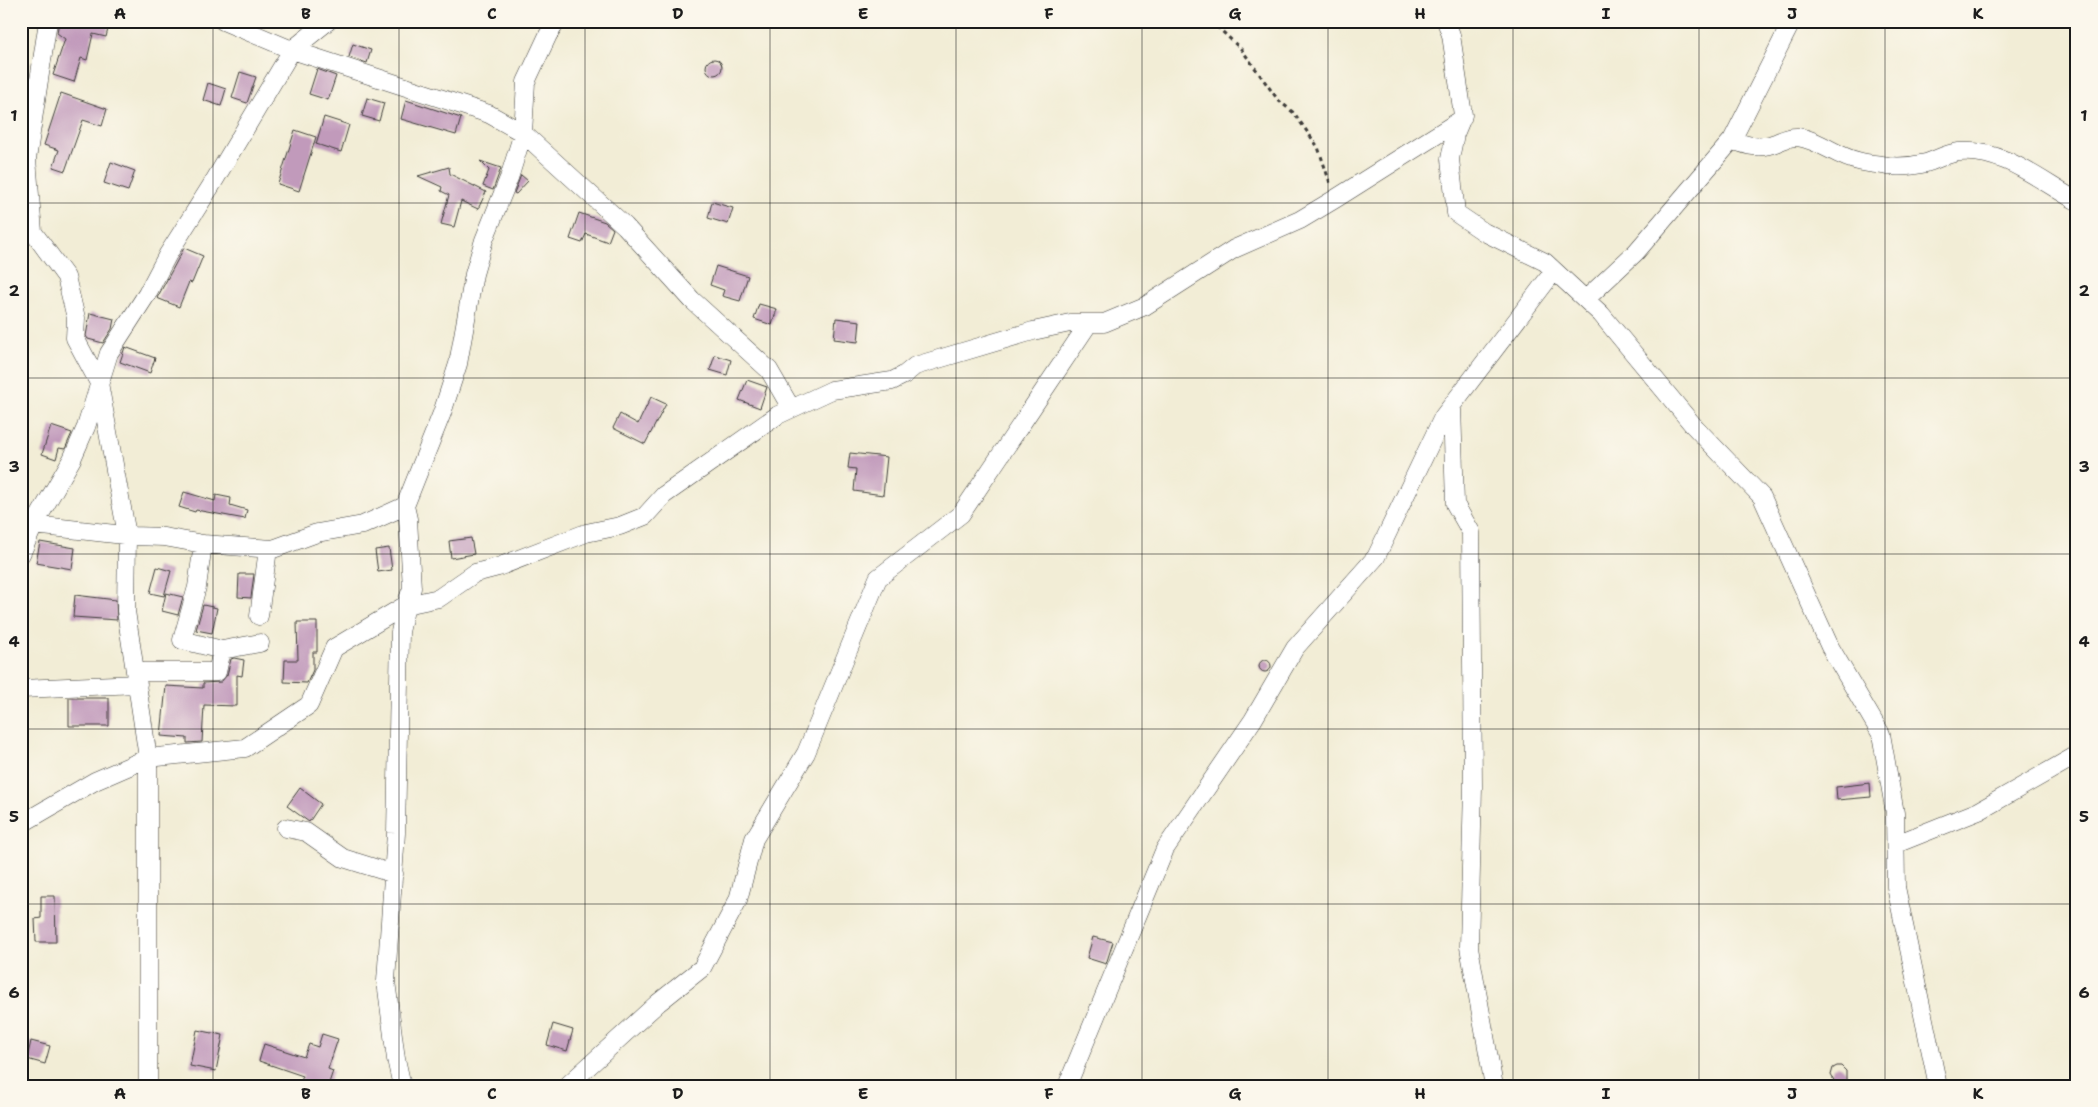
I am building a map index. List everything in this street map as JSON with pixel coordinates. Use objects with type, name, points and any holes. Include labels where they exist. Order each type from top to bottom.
[{"type":"street","points":[[48,21],[27,159],[34,232],[66,277],[76,318],[75,338],[99,383],[127,535],[126,611],[148,758],[148,1086]]},
{"type":"street","points":[[223,21],[292,50],[489,114],[523,134],[625,226],[692,300],[769,370],[791,408]]},
{"type":"street","points":[[21,554],[34,525],[72,459],[86,427],[109,353],[147,294],[168,254],[292,50],[328,21]]},
{"type":"street","points":[[402,1086],[396,1059],[386,980],[394,874],[400,632],[412,588],[408,520],[404,506],[442,413],[458,364],[474,274],[484,240],[509,178],[523,134],[526,82],[548,35],[557,21]]},
{"type":"street","points":[[1446,21],[1451,35],[1462,119],[1455,134],[1450,158],[1456,213],[1484,232],[1545,262],[1586,299],[1601,314],[1693,425],[1762,498],[1830,647],[1880,734],[1895,813],[1896,887],[1938,1086]]},
{"type":"street","points":[[1586,299],[1636,252],[1732,140],[1792,21]]},
{"type":"street","points":[[21,824],[96,781],[148,758],[245,748],[308,705],[334,648],[406,605],[439,598],[475,573],[498,567],[586,533],[620,526],[645,516],[664,495],[778,415],[791,408],[832,390],[892,381],[904,375],[915,366],[991,343],[1070,323],[1104,323],[1146,306],[1234,249],[1300,220],[1462,119]]},
{"type":"street","points":[[1732,140],[1753,147],[1770,145],[1783,138],[1797,137],[1818,143],[1858,161],[1889,166],[1908,166],[1928,162],[1943,155],[1961,152],[1987,154],[2004,159],[2077,201]]},
{"type":"street","points":[[1067,1086],[1165,849],[1253,720],[1295,648],[1376,557],[1443,416],[1554,271]]},
{"type":"street","points":[[567,1086],[658,1003],[702,968],[738,900],[754,839],[806,754],[878,578],[961,514],[1089,323]]},
{"type":"street","points":[[1452,406],[1455,504],[1471,532],[1473,787],[1469,947],[1494,1086]]},
{"type":"street","points":[[34,525],[164,537],[203,544],[268,548],[287,545],[317,533],[363,525],[404,506]]},
{"type":"street","points":[[203,544],[197,587],[182,640],[222,650],[260,643]]},
{"type":"street","points":[[259,616],[268,548]]},
{"type":"street","points":[[21,689],[217,672],[222,650]]},
{"type":"street","points":[[1896,844],[1980,811],[2077,755]]},
{"type":"street","points":[[286,828],[306,832],[343,858],[394,874]]},
{"type":"path","points":[[1212,21],[1242,50],[1278,100],[1294,113],[1318,147],[1335,199]]},
{"type":"building","points":[[59,21],[110,21],[106,37],[93,34],[87,60],[81,58],[74,82],[53,75],[65,39],[57,33]]},
{"type":"building","points":[[353,44],[371,50],[367,63],[349,57]]},
{"type":"building","points":[[714,59],[720,61],[722,67],[720,73],[714,75],[708,73],[706,67],[708,61]]},
{"type":"building","points":[[317,69],[336,76],[328,100],[309,94]]},
{"type":"building","points":[[240,72],[256,77],[247,103],[232,98]]},
{"type":"building","points":[[208,83],[226,89],[221,106],[203,100]]},
{"type":"building","points":[[61,93],[107,109],[102,126],[83,120],[65,171],[53,167],[59,150],[44,145]]},
{"type":"building","points":[[367,98],[384,103],[379,121],[362,116]]},
{"type":"building","points":[[406,100],[461,118],[456,135],[401,119]]},
{"type":"building","points":[[324,117],[349,125],[341,152],[316,144]]},
{"type":"building","points":[[295,130],[316,137],[299,191],[278,184]]},
{"type":"building","points":[[480,161],[501,168],[493,190],[483,186],[489,170]]},
{"type":"building","points":[[111,162],[135,171],[128,191],[104,183]]},
{"type":"building","points":[[449,167],[450,174],[486,192],[478,209],[461,201],[454,227],[441,224],[449,195],[441,191],[442,187],[418,176]]},
{"type":"building","points":[[521,175],[528,181],[516,194],[514,193]]},
{"type":"building","points":[[712,202],[733,208],[728,224],[708,218]]},
{"type":"building","points":[[579,213],[605,222],[613,229],[608,242],[586,234],[582,243],[570,239]]},
{"type":"building","points":[[184,248],[203,256],[192,283],[189,282],[179,307],[157,298]]},
{"type":"building","points":[[716,266],[748,276],[740,301],[722,296],[724,290],[710,285]]},
{"type":"building","points":[[759,304],[777,309],[772,325],[754,319]]},
{"type":"building","points":[[90,313],[114,319],[112,329],[103,343],[88,339],[86,336]]},
{"type":"building","points":[[836,318],[860,321],[858,342],[834,339]]},
{"type":"building","points":[[125,347],[155,358],[150,373],[120,362]]},
{"type":"building","points":[[715,355],[731,360],[727,375],[710,370]]},
{"type":"building","points":[[747,380],[767,387],[760,408],[739,400]]},
{"type":"building","points":[[651,397],[666,404],[645,444],[613,428],[620,414],[638,424]]},
{"type":"building","points":[[51,426],[72,433],[65,449],[59,448],[56,459],[42,454]]},
{"type":"building","points":[[850,453],[887,457],[883,495],[854,491],[856,469],[848,468]]},
{"type":"building","points":[[184,492],[215,501],[216,495],[231,498],[230,505],[247,510],[245,519],[196,510],[195,512],[179,507]]},
{"type":"building","points":[[471,538],[474,554],[451,558],[449,541]]},
{"type":"building","points":[[40,542],[75,548],[72,569],[36,563]]},
{"type":"building","points":[[389,548],[392,570],[378,572],[375,550]]},
{"type":"building","points":[[157,567],[171,571],[164,596],[150,593]]},
{"type":"building","points":[[239,574],[254,574],[251,598],[238,597]]},
{"type":"building","points":[[166,593],[183,597],[178,615],[162,611]]},
{"type":"building","points":[[75,595],[116,600],[117,620],[73,617]]},
{"type":"building","points":[[203,605],[217,608],[212,633],[196,630]]},
{"type":"building","points":[[297,622],[317,622],[317,652],[313,652],[313,670],[307,683],[284,682],[285,660],[298,660]]},
{"type":"building","points":[[231,659],[244,660],[242,676],[237,675],[237,706],[204,705],[202,742],[187,743],[187,738],[161,736],[166,686],[203,688],[203,683],[221,682],[227,675]]},
{"type":"building","points":[[1267,660],[1270,661],[1270,671],[1263,672],[1260,671],[1259,664],[1260,661]]},
{"type":"building","points":[[69,698],[109,698],[109,726],[69,726]]},
{"type":"building","points":[[1870,783],[1871,797],[1837,800],[1836,787]]},
{"type":"building","points":[[300,788],[321,804],[309,822],[287,806]]},
{"type":"building","points":[[41,896],[55,896],[56,942],[36,942],[35,919],[41,918]]},
{"type":"building","points":[[1093,937],[1113,942],[1106,964],[1087,958]]},
{"type":"building","points":[[553,1024],[573,1030],[567,1051],[547,1045]]},
{"type":"building","points":[[197,1030],[223,1035],[216,1071],[190,1066]]},
{"type":"building","points":[[322,1034],[338,1039],[328,1069],[333,1071],[328,1086],[315,1086],[301,1081],[303,1076],[259,1061],[264,1044],[304,1057],[309,1044],[318,1047]]},
{"type":"building","points":[[31,1041],[50,1046],[45,1064],[27,1059]]},
{"type":"building","points":[[1841,1066],[1846,1071],[1846,1086],[1837,1086],[1831,1075],[1833,1068]]}]
